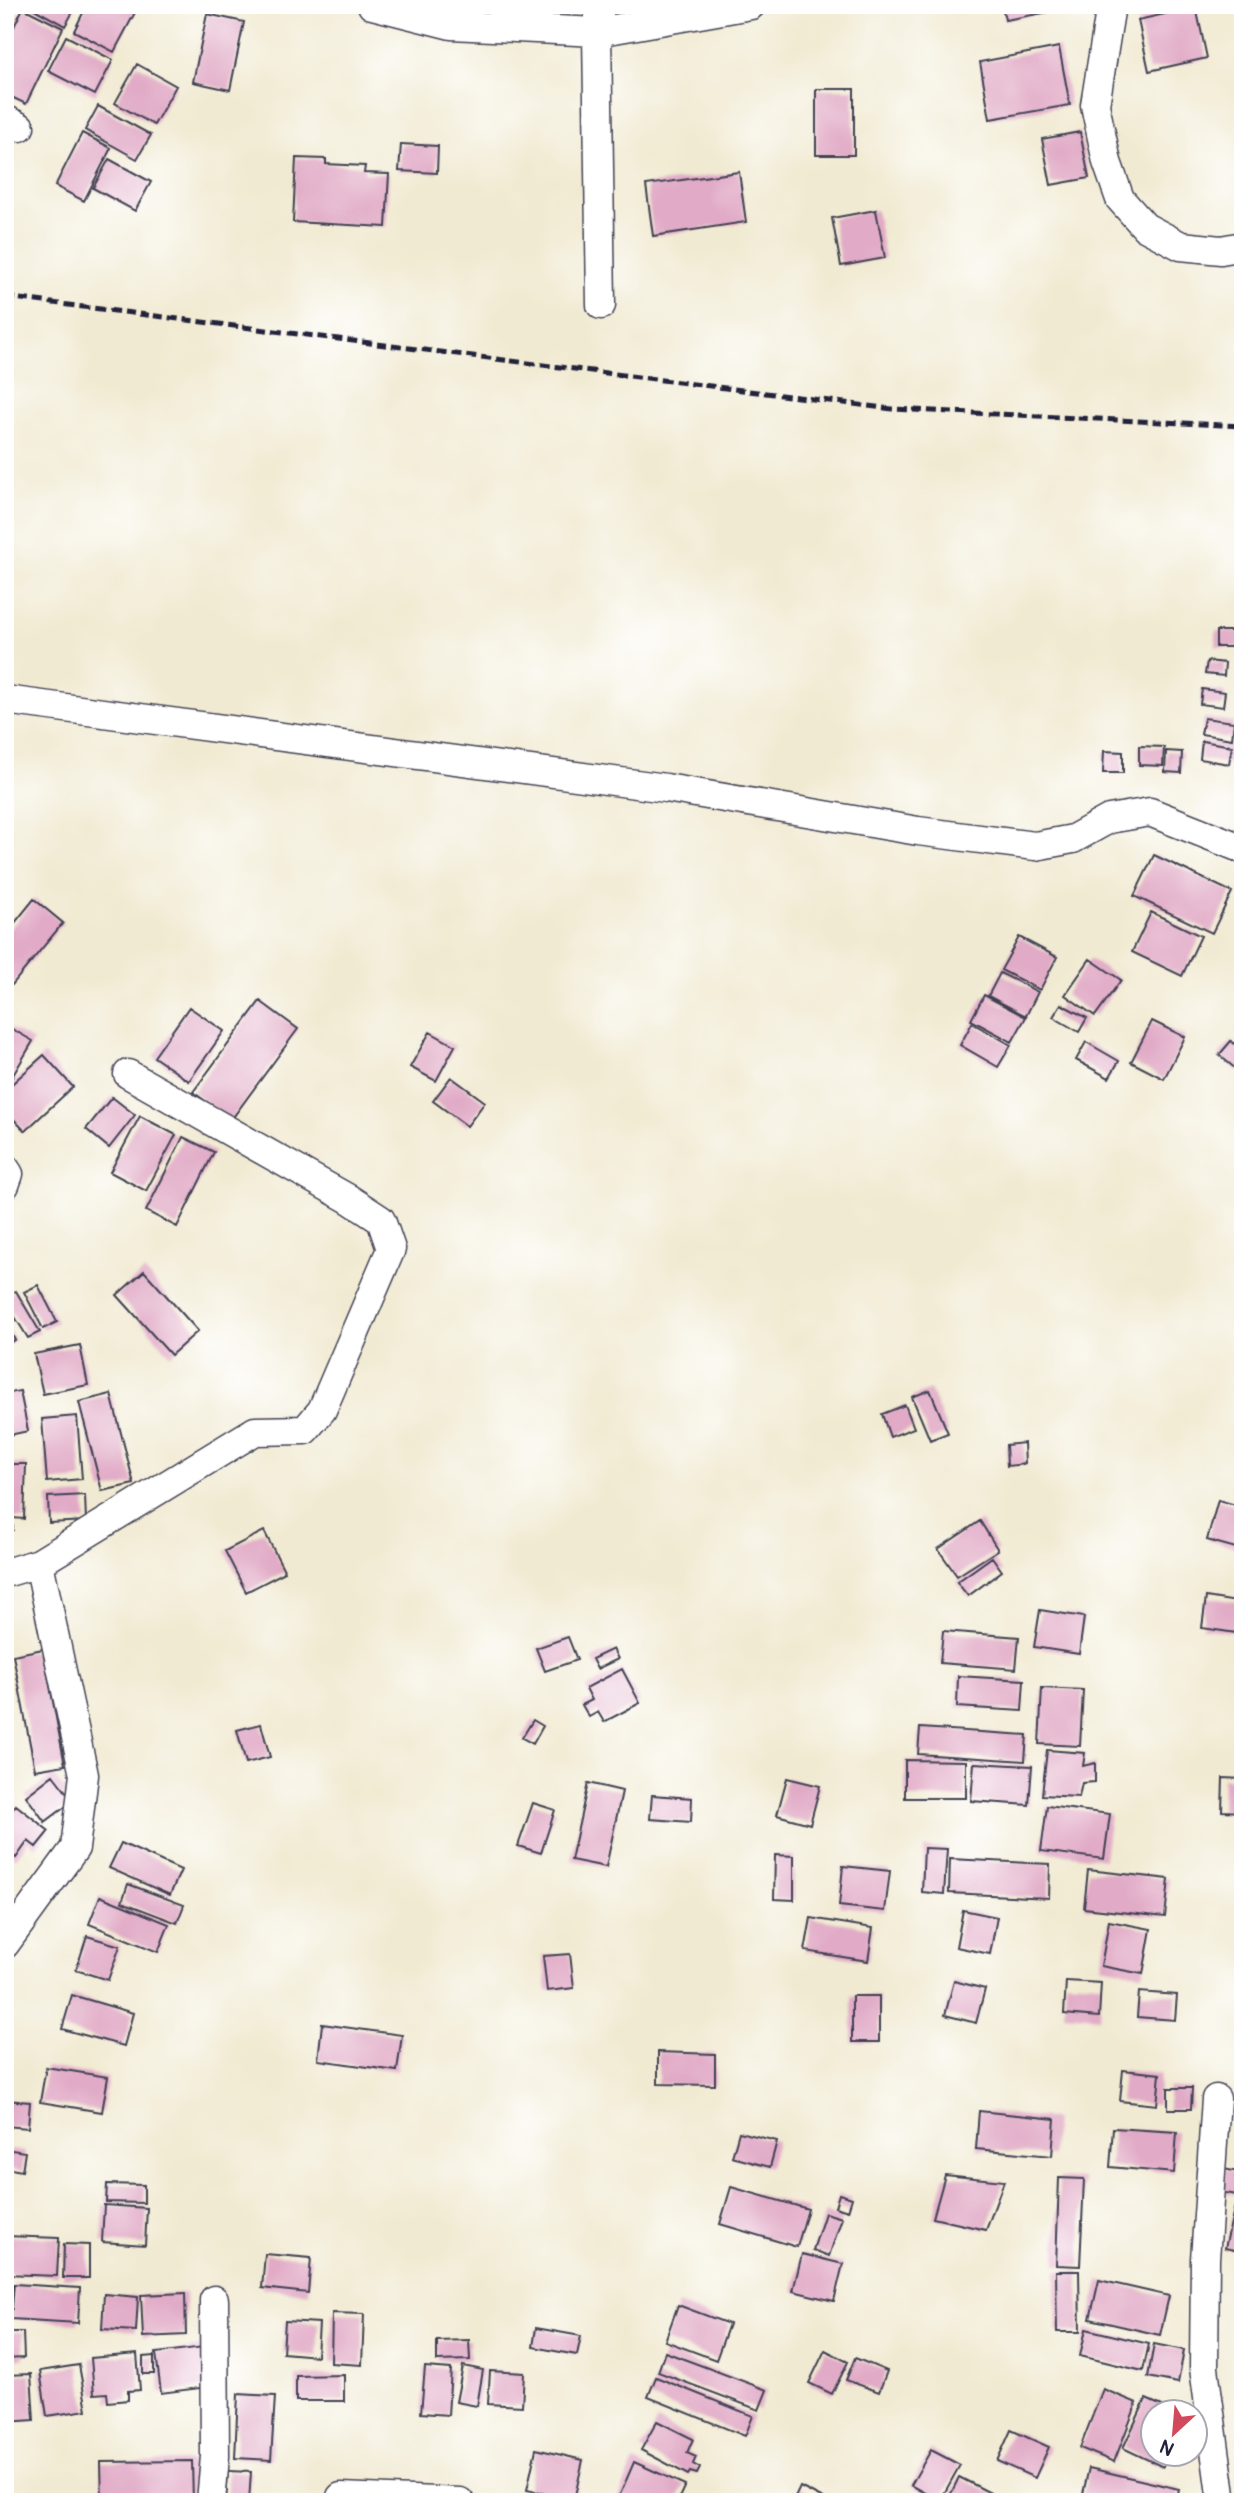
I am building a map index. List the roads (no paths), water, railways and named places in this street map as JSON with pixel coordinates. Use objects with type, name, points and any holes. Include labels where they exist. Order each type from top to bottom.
[{"type":"street","points":[[372,5],[451,25],[598,19],[751,5]]},
{"type":"street","points":[[1111,5],[1095,105],[1107,162],[1120,199],[1145,227],[1181,246],[1221,250],[1243,246]]},
{"type":"street","points":[[598,19],[601,306]]},
{"type":"street","points":[[5,700],[666,788],[918,831],[1035,846],[1073,839],[1109,819],[1150,812],[1243,849]]},
{"type":"street","points":[[5,1573],[39,1563],[255,1431],[305,1430],[322,1410],[391,1249],[381,1220],[360,1206],[128,1074]]},
{"type":"street","points":[[5,1168],[9,1174],[5,1185]]},
{"type":"street","points":[[5,1944],[75,1848],[84,1775],[39,1563]]},
{"type":"street","points":[[1216,2099],[1205,2259],[1204,2368],[1222,2502]]},
{"type":"street","points":[[211,2502],[215,2456],[214,2300]]},
{"type":"street","points":[[341,2497],[460,2502]]},
{"type":"railway","points":[[5,297],[892,409],[1243,426]]}]
